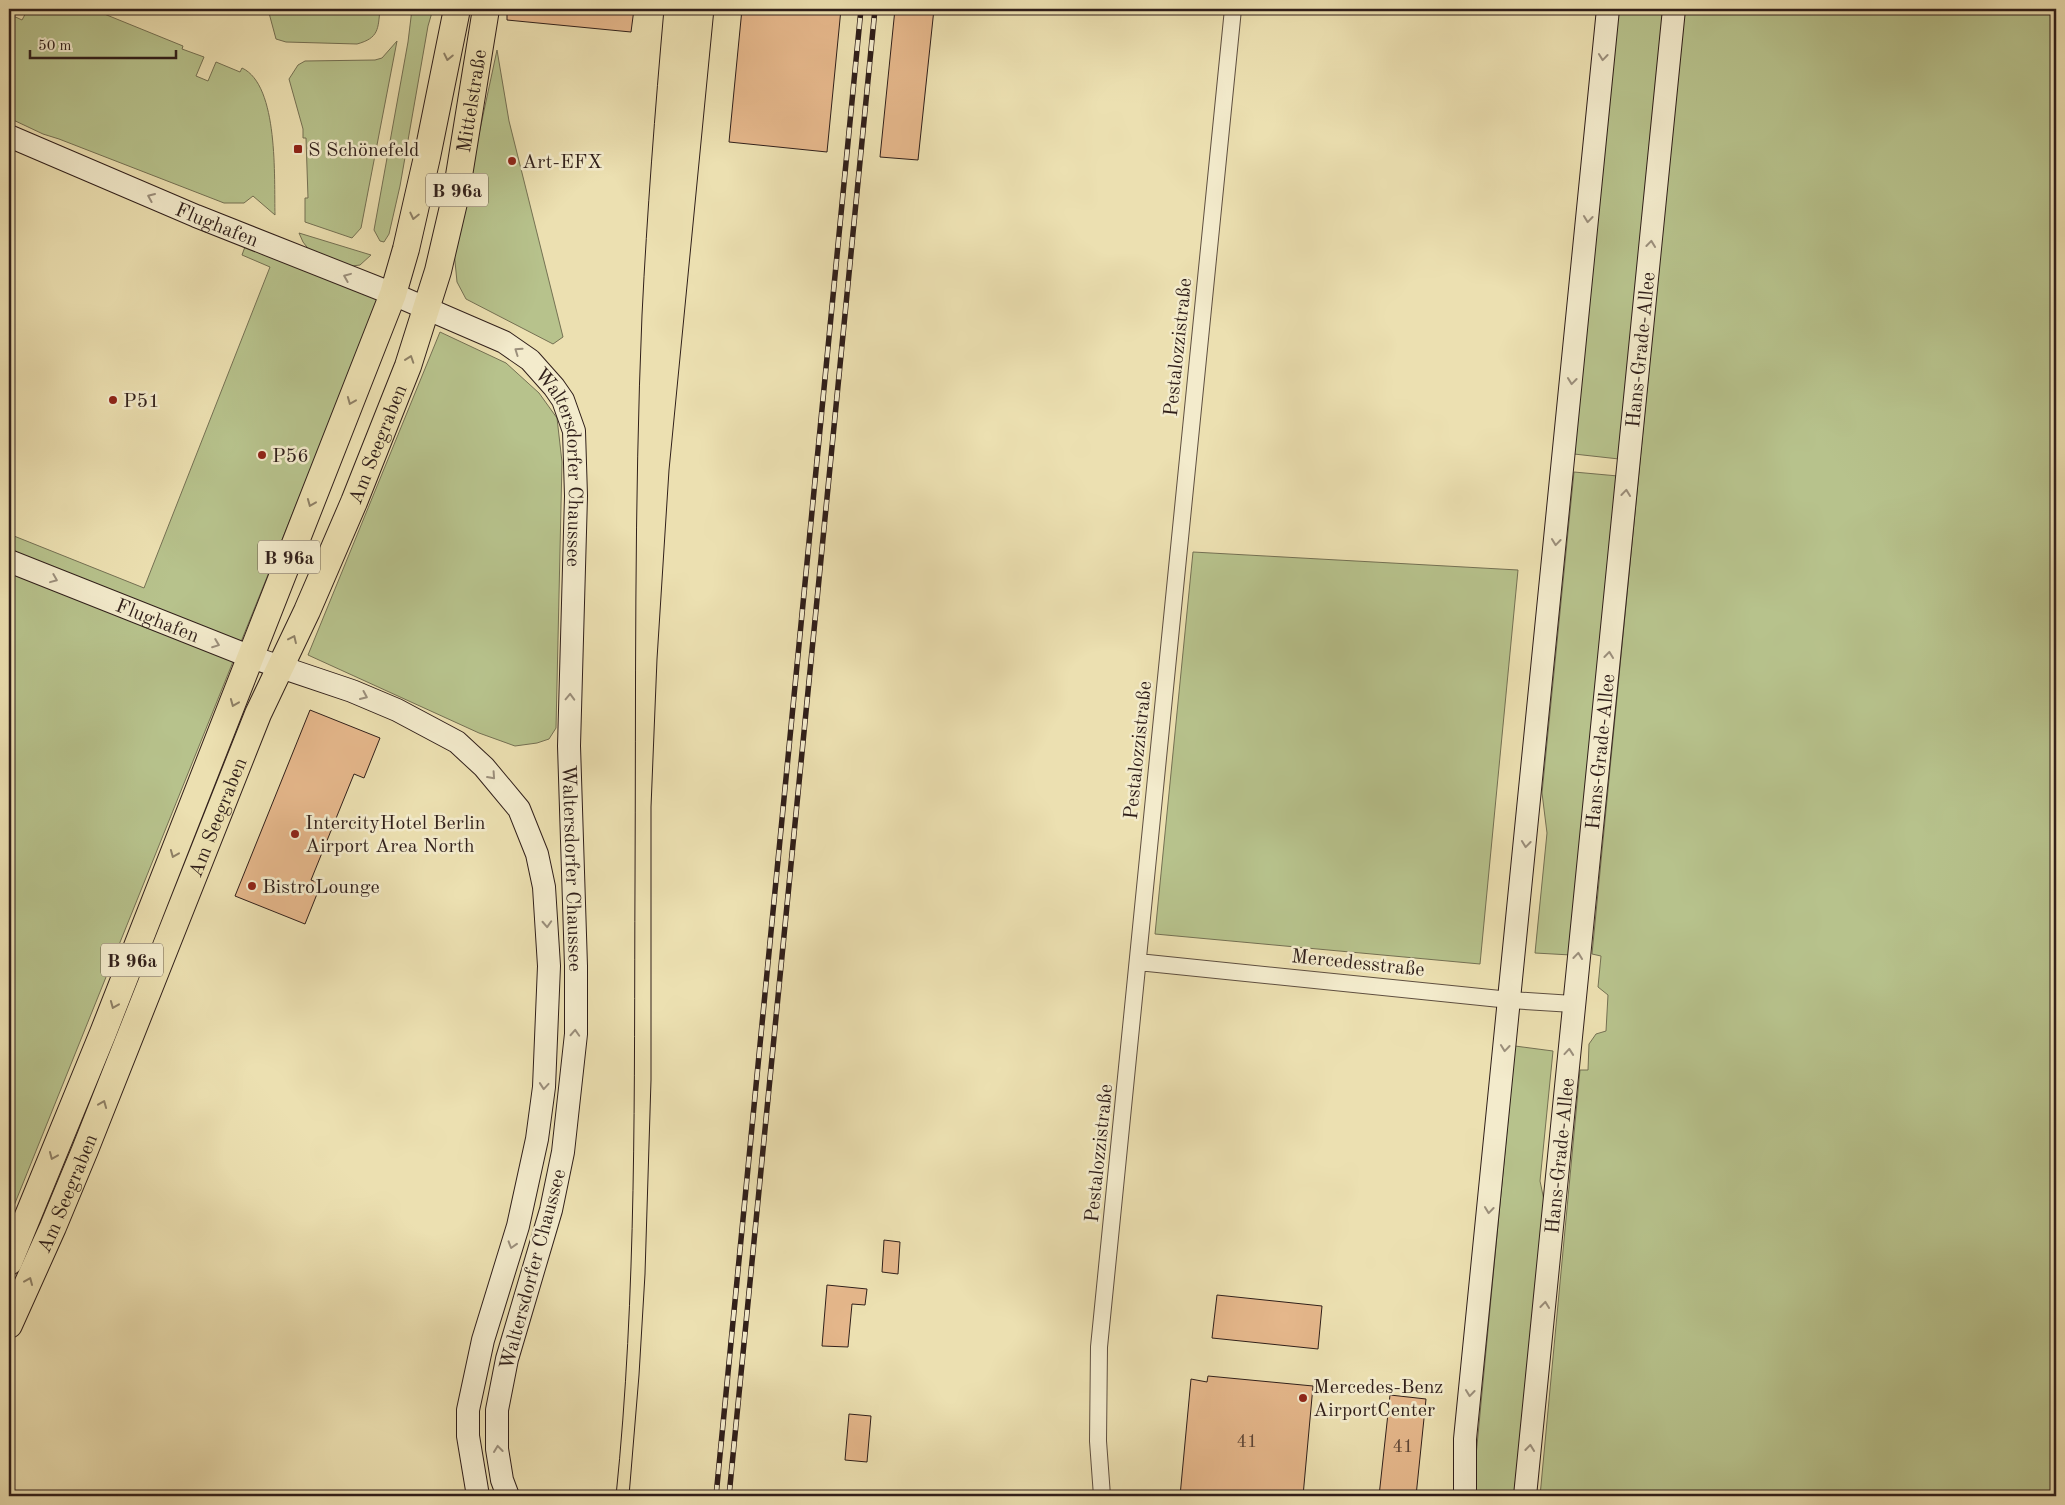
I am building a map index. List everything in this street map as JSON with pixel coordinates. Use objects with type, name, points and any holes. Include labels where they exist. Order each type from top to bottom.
[{"type":"main road","name":"Mittelstraße","points":[[392,294],[406,249],[425,167],[457,9]]},
{"type":"main road","name":"Mittelstraße","points":[[426,309],[438,271],[456,194],[486,9]]},
{"type":"main road","name":"Am Seegraben","points":[[9,1262],[100,1041],[392,294]]},
{"type":"main road","name":"Am Seegraben","points":[[9,1325],[53,1227],[258,714],[354,502],[408,366],[426,309]]},
{"type":"street","name":"Pestalozzistraße","points":[[1102,1496],[1098,1441],[1099,1347],[1232,9]]},
{"type":"street","points":[[1464,1496],[1465,1439],[1608,9]]},
{"type":"street","name":"Hans-Grade-Allee","points":[[1525,1496],[1674,9]]},
{"type":"street","name":"Flughafen","points":[[9,136],[196,216],[426,309]]},
{"type":"street","name":"Waltersdorfer Chaussee","points":[[426,309],[504,342],[530,360],[544,374],[563,400],[574,431],[576,496],[569,746],[576,966],[576,1034],[563,1152],[551,1210],[507,1359],[497,1410],[497,1449],[502,1480],[508,1496]]},
{"type":"street","name":"Flughafen","points":[[9,561],[251,657]]},
{"type":"street","name":"Waltersdorfer Chaussee","points":[[251,657],[352,690],[397,710],[457,742],[484,767],[518,809],[537,854],[544,887],[549,966],[544,1087],[537,1139],[518,1226],[483,1340],[468,1410],[468,1436],[478,1496]]},
{"type":"street","name":"Mercedesstraße","points":[[1138,962],[1510,1000],[1573,1004]]},
{"type":"green space","points":[[28,9],[92,9],[183,46],[182,49],[204,57],[196,76],[208,81],[216,62],[240,72],[242,68],[254,78],[263,93],[272,134],[275,215],[253,196],[244,203],[224,203],[43,134],[9,118],[9,14],[22,20]]},
{"type":"green space","points":[[273,9],[380,9],[376,32],[370,39],[357,44],[286,42],[276,39],[269,13]]},
{"type":"green space","points":[[412,9],[433,9],[428,26],[400,186],[389,234],[384,242],[380,241],[374,230],[408,42]]},
{"type":"green space","points":[[1618,9],[1664,9],[1619,459],[1574,454]]},
{"type":"green space","points":[[1684,9],[2056,9],[2056,1496],[1540,1496],[1580,1070],[1588,1070],[1589,1044],[1596,1034],[1606,1031],[1608,995],[1598,987],[1601,956],[1592,954]]},
{"type":"green space","points":[[397,41],[361,228],[352,238],[305,222],[305,198],[308,198],[306,138],[303,138],[303,129],[289,79],[298,65],[305,61],[375,60],[382,58]]},
{"type":"green space","points":[[497,50],[509,121],[563,337],[553,344],[466,299],[457,282],[454,251]]},
{"type":"green space","points":[[299,233],[371,255],[360,265],[352,266],[310,251]]},
{"type":"green space","points":[[246,244],[379,299],[9,1218],[9,534],[144,588],[270,267],[242,255]]},
{"type":"green space","points":[[440,332],[506,363],[539,393],[557,418],[562,462],[556,728],[549,739],[537,743],[515,746],[479,733],[308,655]]},
{"type":"green space","points":[[1574,472],[1618,476],[1571,955],[1535,953],[1547,833],[1542,793]]},
{"type":"green space","points":[[1193,552],[1518,570],[1480,964],[1155,934]]},
{"type":"green space","points":[[1515,1046],[1553,1051],[1540,1181],[1545,1205],[1514,1495],[1475,1493],[1474,1477]]},
{"type":"building","points":[[507,9],[634,9],[631,32],[507,20]]},
{"type":"building","points":[[742,9],[841,9],[827,152],[729,142]]},
{"type":"building","points":[[895,9],[934,9],[918,160],[880,157]]},
{"type":"building","name":"IntercityHotel Berlin Airport Area North","points":[[310,710],[380,738],[364,778],[354,774],[311,880],[321,884],[305,924],[235,896]]},
{"type":"building","points":[[884,1240],[900,1242],[898,1274],[882,1272]]},
{"type":"building","points":[[827,1285],[867,1289],[865,1305],[852,1304],[848,1347],[822,1346]]},
{"type":"building","points":[[1217,1295],[1322,1306],[1318,1349],[1212,1338]]},
{"type":"building","points":[[1208,1376],[1313,1386],[1303,1496],[1180,1496],[1191,1379],[1207,1382]]},
{"type":"building","points":[[1390,1395],[1426,1399],[1416,1496],[1379,1496]]},
{"type":"building","points":[[849,1414],[871,1416],[867,1462],[845,1460]]},
{"type":"tram line","points":[[616,1496],[628,1343],[633,1190],[639,386],[646,238],[664,9]]},
{"type":"tram line","points":[[629,1496],[645,1274],[651,1080],[651,807],[657,659],[669,470],[714,9]]},
{"type":"railway","points":[[716,1496],[861,9]]},
{"type":"railway","points":[[729,1496],[875,9]]},
{"type":"place","name":"S Schönefeld","points":[[298,149]]},
{"type":"place","name":"Art-EFX","points":[[512,161]]},
{"type":"place","name":"P51","points":[[113,400]]},
{"type":"place","name":"P56","points":[[262,455]]},
{"type":"place","name":"IntercityHotel Berlin Airport Area North","points":[[295,834]]},
{"type":"place","name":"BistroLounge","points":[[252,886]]},
{"type":"place","name":"Mercedes-Benz AirportCenter","points":[[1303,1398]]}]
